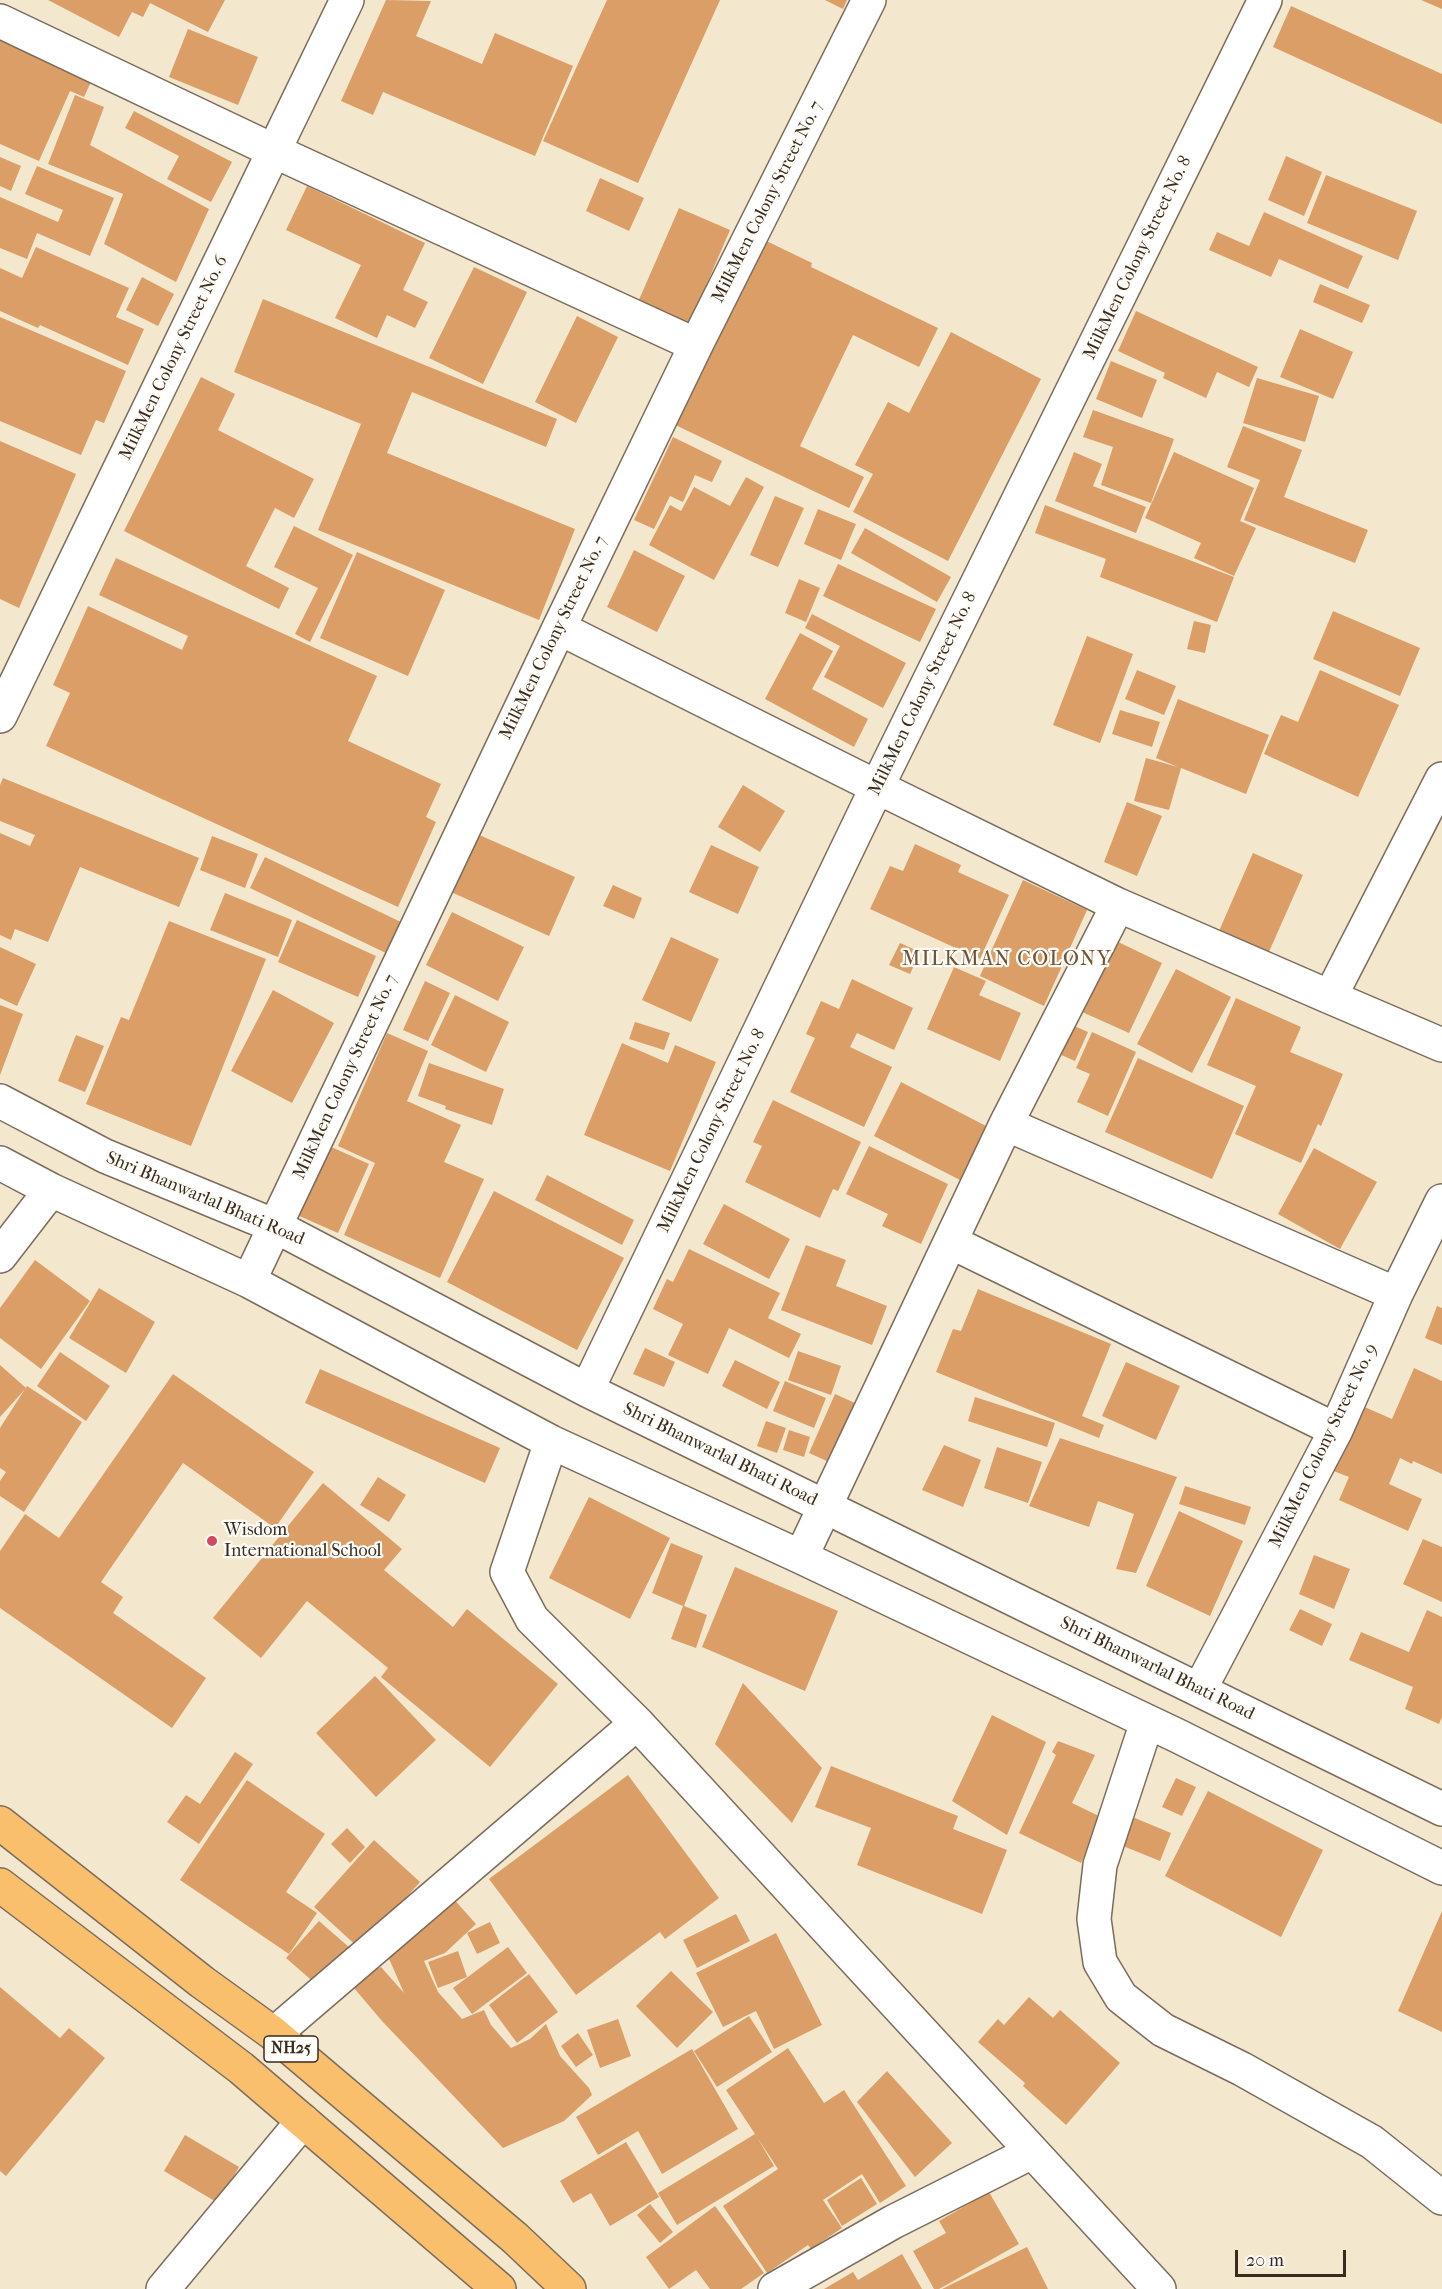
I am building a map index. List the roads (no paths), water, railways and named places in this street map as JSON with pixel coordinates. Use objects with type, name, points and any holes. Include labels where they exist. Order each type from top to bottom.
[{"type":"main road","name":"NH25","points":[[0,1823],[202,1982],[274,2034],[515,2238],[569,2289]]},
{"type":"main road","name":"NH25","points":[[0,1885],[241,2068],[499,2289]]},
{"type":"street","name":"MilkMen Colony Street No. 6","points":[[0,716],[347,0]]},
{"type":"street","name":"MilkMen Colony Street No. 7","points":[[249,1281],[559,628],[696,345],[869,0]]},
{"type":"street","name":"MilkMen Colony Street No. 8","points":[[587,1390],[877,787],[1265,0]]},
{"type":"street","points":[[0,21],[274,152],[696,345]]},
{"type":"street","points":[[559,628],[1118,904],[1442,1045]]},
{"type":"street","points":[[1330,997],[1442,779]]},
{"type":"street","points":[[801,1557],[1006,1124],[1118,904]]},
{"type":"street","name":"Shri Bhanwarlal Bhati Road","points":[[0,1101],[105,1156],[275,1226],[587,1390],[1441,1806]]},
{"type":"street","points":[[1006,1124],[1396,1294]]},
{"type":"street","points":[[0,1163],[51,1190],[249,1281],[552,1442],[801,1557],[1147,1722],[1442,1868]]},
{"type":"street","points":[[0,1256],[51,1190]]},
{"type":"street","name":"MilkMen Colony Street No. 9","points":[[1200,1689],[1336,1430],[1396,1294],[1442,1201]]},
{"type":"street","points":[[951,1242],[1336,1430]]},
{"type":"street","points":[[552,1442],[507,1572],[532,1619],[637,1723],[1160,2289]]},
{"type":"street","points":[[1147,1722],[1100,1865],[1094,1919],[1100,1962],[1116,1989],[1121,1997],[1162,2030],[1242,2068],[1372,2142],[1442,2198]]},
{"type":"street","points":[[274,2034],[637,1723]]},
{"type":"street","points":[[163,2289],[303,2121]]},
{"type":"street","points":[[776,2289],[893,2222],[1032,2152]]},
{"type":"place","name":"Wisdom International School","points":[[212,1541]]},
{"type":"district","name":"MILKMAN COLONY","points":[[1007,960]]}]
